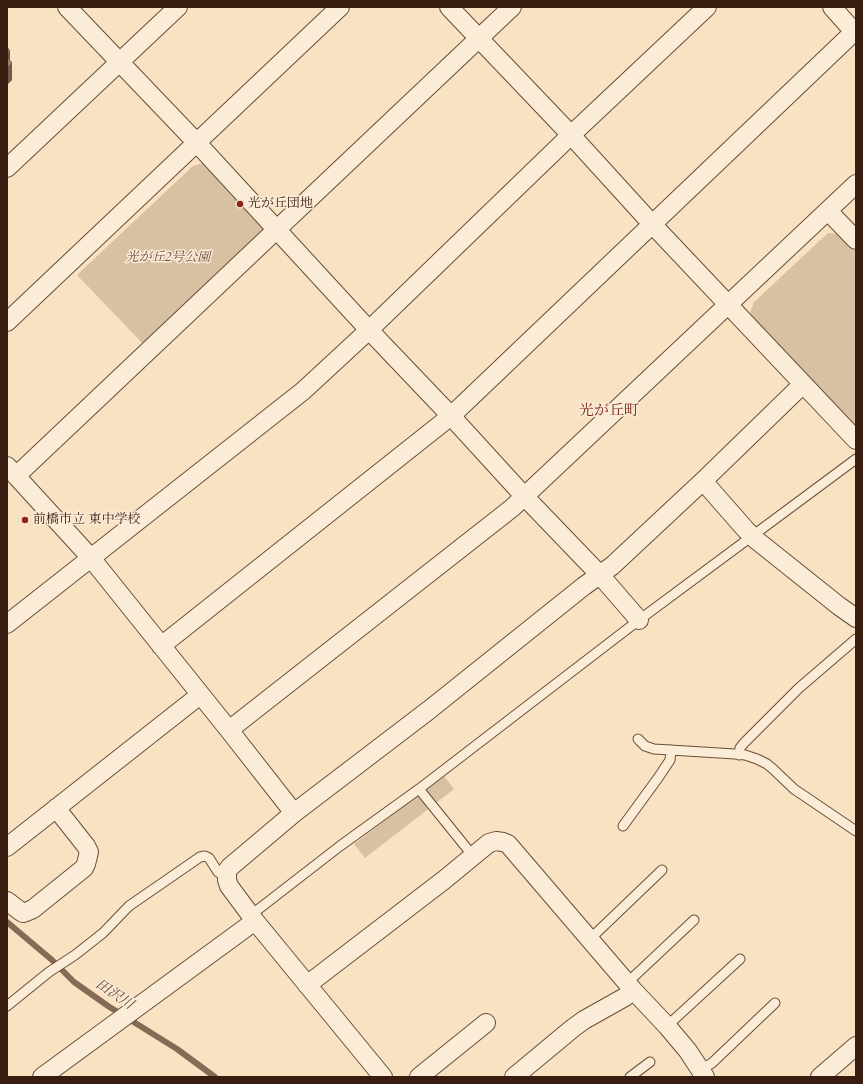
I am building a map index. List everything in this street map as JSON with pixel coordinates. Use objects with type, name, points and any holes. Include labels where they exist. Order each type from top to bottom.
[{"type":"street","points":[[67,7],[196,143],[525,497],[600,575],[639,620]]},
{"type":"street","points":[[7,168],[178,7]]},
{"type":"street","points":[[7,322],[340,7]]},
{"type":"street","points":[[450,7],[856,440]]},
{"type":"street","points":[[294,813],[91,558],[12,471],[276,230],[512,7]]},
{"type":"street","points":[[7,624],[303,391],[369,330],[571,135],[707,7]]},
{"type":"street","points":[[161,646],[451,416],[855,32],[832,7]]},
{"type":"street","points":[[229,730],[525,497],[856,184]]},
{"type":"street","points":[[828,211],[856,240]]},
{"type":"street","points":[[383,1077],[253,918],[229,886],[226,875],[227,871],[294,813],[429,710],[612,566],[803,384]]},
{"type":"street","points":[[702,481],[752,536],[856,618]]},
{"type":"street","points":[[7,847],[200,695]]},
{"type":"street","points":[[7,901],[23,913],[33,909],[84,868],[89,852],[86,846],[56,808]]},
{"type":"street","points":[[307,985],[489,844],[496,841],[503,842],[508,844],[630,986],[667,1026],[688,1051],[703,1074]]},
{"type":"street","points":[[42,1077],[134,1010],[253,918]]},
{"type":"street","points":[[514,1077],[573,1028],[590,1016],[625,997],[630,986]]},
{"type":"street","points":[[420,1077],[486,1023]]},
{"type":"street","points":[[820,1077],[856,1046]]},
{"type":"lane","points":[[253,918],[340,846],[420,788],[639,620],[856,459]]},
{"type":"lane","points":[[739,755],[740,748],[749,737],[799,688],[856,639]]},
{"type":"lane","points":[[638,739],[645,746],[654,749],[745,755],[757,759],[767,764],[794,789],[856,831]]},
{"type":"lane","points":[[623,826],[670,760],[671,750]]},
{"type":"lane","points":[[420,788],[473,856]]},
{"type":"lane","points":[[7,1006],[49,972],[75,955],[103,933],[129,906],[200,857],[205,856],[209,858],[218,872],[226,875]]},
{"type":"lane","points":[[590,939],[662,870]]},
{"type":"lane","points":[[630,986],[694,920]]},
{"type":"lane","points":[[667,1026],[740,959]]},
{"type":"lane","points":[[703,1074],[712,1063],[775,1003]]},
{"type":"lane","points":[[630,1077],[650,1062]]},
{"type":"green space","name":"光が丘2号公園","points":[[206,162],[265,226],[266,234],[146,347],[77,275],[193,166]]},
{"type":"green space","points":[[828,233],[838,234],[856,252],[856,439],[750,313],[754,302]]},
{"type":"green space","points":[[444,776],[454,789],[365,858],[354,844]]},
{"type":"building","points":[[7,57],[12,63],[7,68]]},
{"type":"waterway","name":"田沢川","points":[[7,922],[52,960],[74,982],[108,1006],[177,1049],[215,1077]]},
{"type":"place","name":"光が丘団地","points":[[240,204]]},
{"type":"place","name":"前橋市立 東中学校","points":[[25,520]]},
{"type":"district","name":"光が丘町","points":[[609,412]]}]
